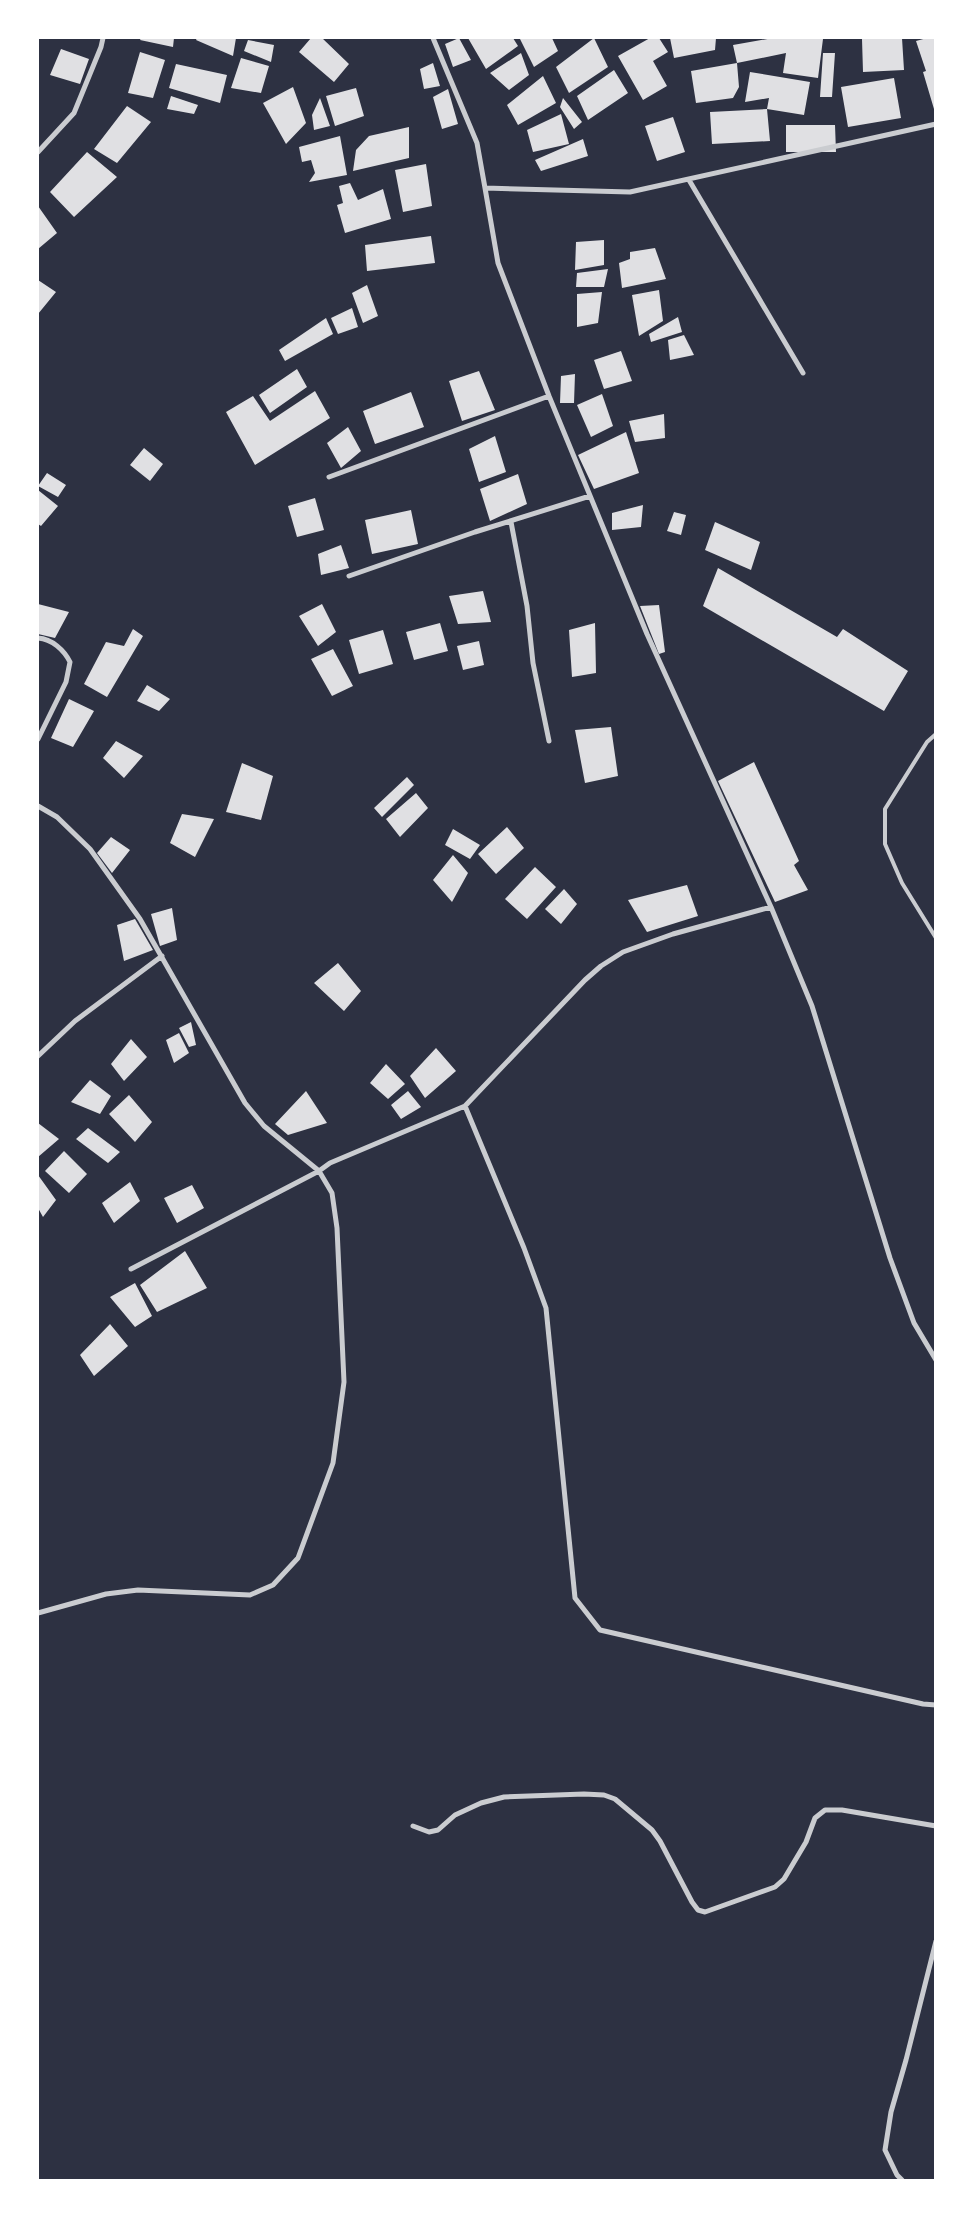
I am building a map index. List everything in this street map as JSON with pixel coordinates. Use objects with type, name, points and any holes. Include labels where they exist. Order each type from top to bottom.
[{"type":"street","points":[[38,152],[74,113],[101,48],[103,38]]},
{"type":"street","points":[[434,38],[477,143],[498,262],[549,396],[647,634],[771,907],[812,1006],[890,1258],[914,1323],[936,1360]]},
{"type":"street","points":[[485,188],[630,192],[936,124]]},
{"type":"street","points":[[689,180],[803,373]]},
{"type":"street","points":[[329,477],[549,396]]},
{"type":"street","points":[[349,576],[590,496]]},
{"type":"street","points":[[511,522],[527,606],[533,662],[548,741]]},
{"type":"street","points":[[38,638],[64,651],[70,662],[66,682],[38,739]]},
{"type":"street","points":[[38,806],[57,817],[90,848],[140,919],[245,1103],[264,1126],[319,1171],[332,1193],[338,1228],[344,1382],[333,1463],[298,1558],[273,1585],[250,1595],[138,1590],[106,1594],[38,1613]]},
{"type":"street","points":[[132,1269],[319,1171],[330,1163],[465,1106],[601,966],[623,952],[672,934],[771,907]]},
{"type":"street","points":[[38,1056],[75,1021],[162,956]]},
{"type":"street","points":[[465,1106],[524,1248],[546,1308],[575,1598],[600,1630],[914,1702],[936,1705]]},
{"type":"street","points":[[413,1826],[428,1832],[438,1830],[455,1815],[481,1803],[504,1797],[604,1795],[614,1800],[652,1830],[660,1841],[692,1902],[698,1910],[705,1912],[775,1887],[784,1879],[806,1842],[815,1818],[825,1810],[842,1810],[936,1826]]},
{"type":"street","points":[[902,2180],[897,2175],[885,2150],[890,2112],[906,2060],[936,1941]]},
{"type":"lane","points":[[936,734],[927,742],[885,808],[885,844],[902,883],[936,938]]},
{"type":"building","points":[[141,38],[174,38],[173,47],[140,40]]},
{"type":"building","points":[[197,38],[236,38],[233,56],[196,40]]},
{"type":"building","points":[[311,38],[322,38],[349,64],[334,82],[299,52]]},
{"type":"building","points":[[459,38],[471,60],[453,67],[445,44]]},
{"type":"building","points":[[468,38],[513,38],[518,46],[486,69]]},
{"type":"building","points":[[552,38],[558,51],[534,67],[520,39]]},
{"type":"building","points":[[594,38],[608,67],[569,93],[556,67]]},
{"type":"building","points":[[650,38],[659,38],[668,52],[653,61],[667,86],[643,100],[618,56]]},
{"type":"building","points":[[670,38],[716,38],[715,50],[674,58]]},
{"type":"building","points":[[773,38],[823,39],[818,78],[783,73],[786,53],[737,63],[733,45]]},
{"type":"building","points":[[902,38],[904,70],[863,72],[862,39]]},
{"type":"building","points":[[936,38],[936,109],[934,109],[923,72],[926,71],[916,41]]},
{"type":"building","points":[[248,40],[274,45],[271,62],[244,51]]},
{"type":"building","points":[[61,49],[89,59],[80,84],[50,75]]},
{"type":"building","points":[[140,52],[165,60],[153,98],[128,93]]},
{"type":"building","points":[[521,53],[529,75],[509,90],[490,73]]},
{"type":"building","points":[[823,53],[835,53],[832,97],[820,97]]},
{"type":"building","points":[[241,58],[269,66],[261,93],[231,88]]},
{"type":"building","points":[[433,63],[440,86],[424,89],[420,69]]},
{"type":"building","points":[[737,63],[739,87],[733,98],[696,103],[691,71]]},
{"type":"building","points":[[176,64],[227,75],[220,103],[169,88]]},
{"type":"building","points":[[614,70],[628,93],[588,120],[577,96]]},
{"type":"building","points":[[750,72],[810,82],[804,115],[767,109],[769,98],[745,102]]},
{"type":"building","points":[[543,76],[556,103],[518,125],[507,105]]},
{"type":"building","points":[[894,78],[901,118],[848,127],[841,87]]},
{"type":"building","points":[[293,87],[306,123],[286,144],[263,103]]},
{"type":"building","points":[[356,88],[364,116],[335,126],[326,96]]},
{"type":"building","points":[[448,89],[458,124],[442,129],[433,97]]},
{"type":"building","points":[[171,96],[198,105],[194,114],[167,109]]},
{"type":"building","points":[[320,98],[330,126],[314,130],[312,115]]},
{"type":"building","points":[[563,98],[582,122],[574,129],[560,107]]},
{"type":"building","points":[[127,106],[151,122],[117,163],[94,149]]},
{"type":"building","points":[[767,109],[770,141],[712,144],[710,112]]},
{"type":"building","points":[[561,114],[569,144],[533,152],[527,130]]},
{"type":"building","points":[[673,117],[685,152],[657,161],[645,126]]},
{"type":"building","points":[[786,125],[835,125],[836,152],[786,152]]},
{"type":"building","points":[[409,127],[409,158],[353,171],[356,150],[369,136]]},
{"type":"building","points":[[340,136],[347,175],[309,182],[315,173],[311,160],[302,162],[299,147]]},
{"type":"building","points":[[583,139],[588,156],[541,171],[535,160]]},
{"type":"building","points":[[87,152],[117,177],[74,217],[50,192]]},
{"type":"building","points":[[426,164],[432,206],[403,212],[395,170]]},
{"type":"building","points":[[350,183],[358,200],[383,189],[391,219],[345,233],[337,205],[343,203],[339,186]]},
{"type":"building","points":[[38,206],[57,233],[38,249]]},
{"type":"building","points":[[431,236],[435,263],[367,271],[365,245]]},
{"type":"building","points":[[604,240],[604,265],[575,270],[576,242]]},
{"type":"building","points":[[655,248],[666,279],[622,288],[619,263],[630,259],[630,252]]},
{"type":"building","points":[[608,269],[604,287],[576,287],[577,273]]},
{"type":"building","points":[[38,280],[56,292],[38,314]]},
{"type":"building","points":[[367,285],[378,316],[363,323],[352,293]]},
{"type":"building","points":[[659,290],[663,321],[639,336],[632,295]]},
{"type":"building","points":[[602,292],[598,323],[577,327],[577,294]]},
{"type":"building","points":[[352,308],[358,327],[338,334],[331,318]]},
{"type":"building","points":[[678,317],[682,332],[651,342],[649,334]]},
{"type":"building","points":[[326,318],[333,334],[285,361],[279,350]]},
{"type":"building","points":[[684,335],[694,355],[670,360],[668,340]]},
{"type":"building","points":[[621,351],[632,381],[604,389],[594,360]]},
{"type":"building","points":[[297,369],[307,387],[270,413],[259,395]]},
{"type":"building","points":[[479,371],[495,410],[462,421],[449,381]]},
{"type":"building","points":[[575,374],[574,403],[560,403],[561,376]]},
{"type":"building","points":[[315,391],[330,418],[255,465],[226,412],[253,396],[270,421]]},
{"type":"building","points":[[411,392],[424,427],[375,444],[363,411]]},
{"type":"building","points":[[602,394],[613,426],[591,437],[577,405]]},
{"type":"building","points":[[664,414],[665,438],[635,442],[629,421]]},
{"type":"building","points":[[348,427],[361,451],[341,468],[327,443]]},
{"type":"building","points":[[626,432],[639,473],[594,489],[578,455]]},
{"type":"building","points":[[495,436],[506,472],[479,482],[469,449]]},
{"type":"building","points":[[144,448],[163,464],[150,481],[130,465]]},
{"type":"building","points":[[47,473],[66,485],[58,497],[38,486]]},
{"type":"building","points":[[518,474],[527,504],[490,521],[480,489]]},
{"type":"building","points":[[38,490],[58,506],[41,526],[38,524]]},
{"type":"building","points":[[315,498],[324,530],[297,537],[288,506]]},
{"type":"building","points":[[643,505],[641,527],[612,530],[612,513]]},
{"type":"building","points":[[411,510],[418,544],[372,554],[365,520]]},
{"type":"building","points":[[674,512],[686,515],[681,535],[667,531]]},
{"type":"building","points":[[715,522],[760,542],[751,570],[705,550]]},
{"type":"building","points":[[341,545],[349,568],[321,575],[318,554]]},
{"type":"building","points":[[718,568],[837,637],[843,629],[908,671],[884,711],[703,606]]},
{"type":"building","points":[[483,591],[491,622],[458,624],[449,596]]},
{"type":"building","points":[[38,604],[69,612],[55,638],[38,634]]},
{"type":"building","points":[[322,604],[336,632],[318,646],[299,616]]},
{"type":"building","points":[[659,605],[665,652],[659,654],[640,606]]},
{"type":"building","points":[[440,623],[448,651],[414,660],[406,632]]},
{"type":"building","points":[[595,623],[596,673],[572,677],[569,630]]},
{"type":"building","points":[[133,629],[143,636],[107,697],[84,684],[106,642],[124,646]]},
{"type":"building","points":[[383,630],[393,664],[359,674],[349,640]]},
{"type":"building","points":[[479,641],[484,665],[463,670],[457,646]]},
{"type":"building","points":[[333,649],[353,686],[332,696],[311,659]]},
{"type":"building","points":[[147,685],[170,699],[159,711],[137,701]]},
{"type":"building","points":[[69,699],[94,711],[73,747],[51,738]]},
{"type":"building","points":[[611,727],[618,776],[585,783],[575,730]]},
{"type":"building","points":[[116,741],[143,756],[124,778],[103,758]]},
{"type":"building","points":[[754,762],[799,861],[794,865],[808,890],[775,902],[718,781]]},
{"type":"building","points":[[242,763],[273,776],[261,820],[226,812]]},
{"type":"building","points":[[407,777],[414,785],[382,817],[374,808]]},
{"type":"building","points":[[416,793],[428,808],[400,837],[386,819]]},
{"type":"building","points":[[182,814],[214,819],[195,857],[170,843]]},
{"type":"building","points":[[507,827],[524,848],[496,874],[478,854]]},
{"type":"building","points":[[453,829],[480,845],[470,859],[445,845]]},
{"type":"building","points":[[111,837],[130,850],[112,873],[97,853]]},
{"type":"building","points":[[453,855],[468,873],[452,902],[433,880]]},
{"type":"building","points":[[535,867],[556,887],[527,919],[505,899]]},
{"type":"building","points":[[687,885],[698,916],[647,932],[628,900]]},
{"type":"building","points":[[564,889],[577,904],[561,924],[545,909]]},
{"type":"building","points":[[172,908],[177,940],[160,946],[151,914]]},
{"type":"building","points":[[135,919],[153,950],[124,961],[117,925]]},
{"type":"building","points":[[338,963],[361,991],[344,1011],[314,983]]},
{"type":"building","points":[[191,1022],[196,1045],[189,1047],[179,1028]]},
{"type":"building","points":[[179,1033],[189,1053],[174,1063],[166,1040]]},
{"type":"building","points":[[131,1039],[147,1057],[124,1081],[111,1064]]},
{"type":"building","points":[[436,1048],[456,1071],[425,1098],[410,1076]]},
{"type":"building","points":[[386,1064],[405,1084],[388,1099],[370,1083]]},
{"type":"building","points":[[90,1080],[111,1096],[100,1114],[71,1102]]},
{"type":"building","points":[[306,1091],[327,1123],[288,1135],[275,1124]]},
{"type":"building","points":[[408,1091],[421,1107],[401,1119],[391,1105]]},
{"type":"building","points":[[129,1095],[152,1122],[135,1142],[109,1114]]},
{"type":"building","points":[[38,1123],[59,1139],[38,1157]]},
{"type":"building","points":[[88,1128],[120,1152],[108,1163],[76,1139]]},
{"type":"building","points":[[64,1151],[87,1174],[69,1193],[45,1171]]},
{"type":"building","points":[[38,1175],[56,1200],[43,1217],[38,1208]]},
{"type":"building","points":[[130,1182],[140,1201],[114,1223],[102,1203]]},
{"type":"building","points":[[192,1185],[204,1208],[177,1223],[164,1198]]},
{"type":"building","points":[[185,1251],[207,1288],[157,1312],[140,1285]]},
{"type":"building","points":[[135,1283],[152,1316],[135,1327],[110,1297]]},
{"type":"building","points":[[110,1324],[128,1346],[94,1376],[80,1355]]}]
